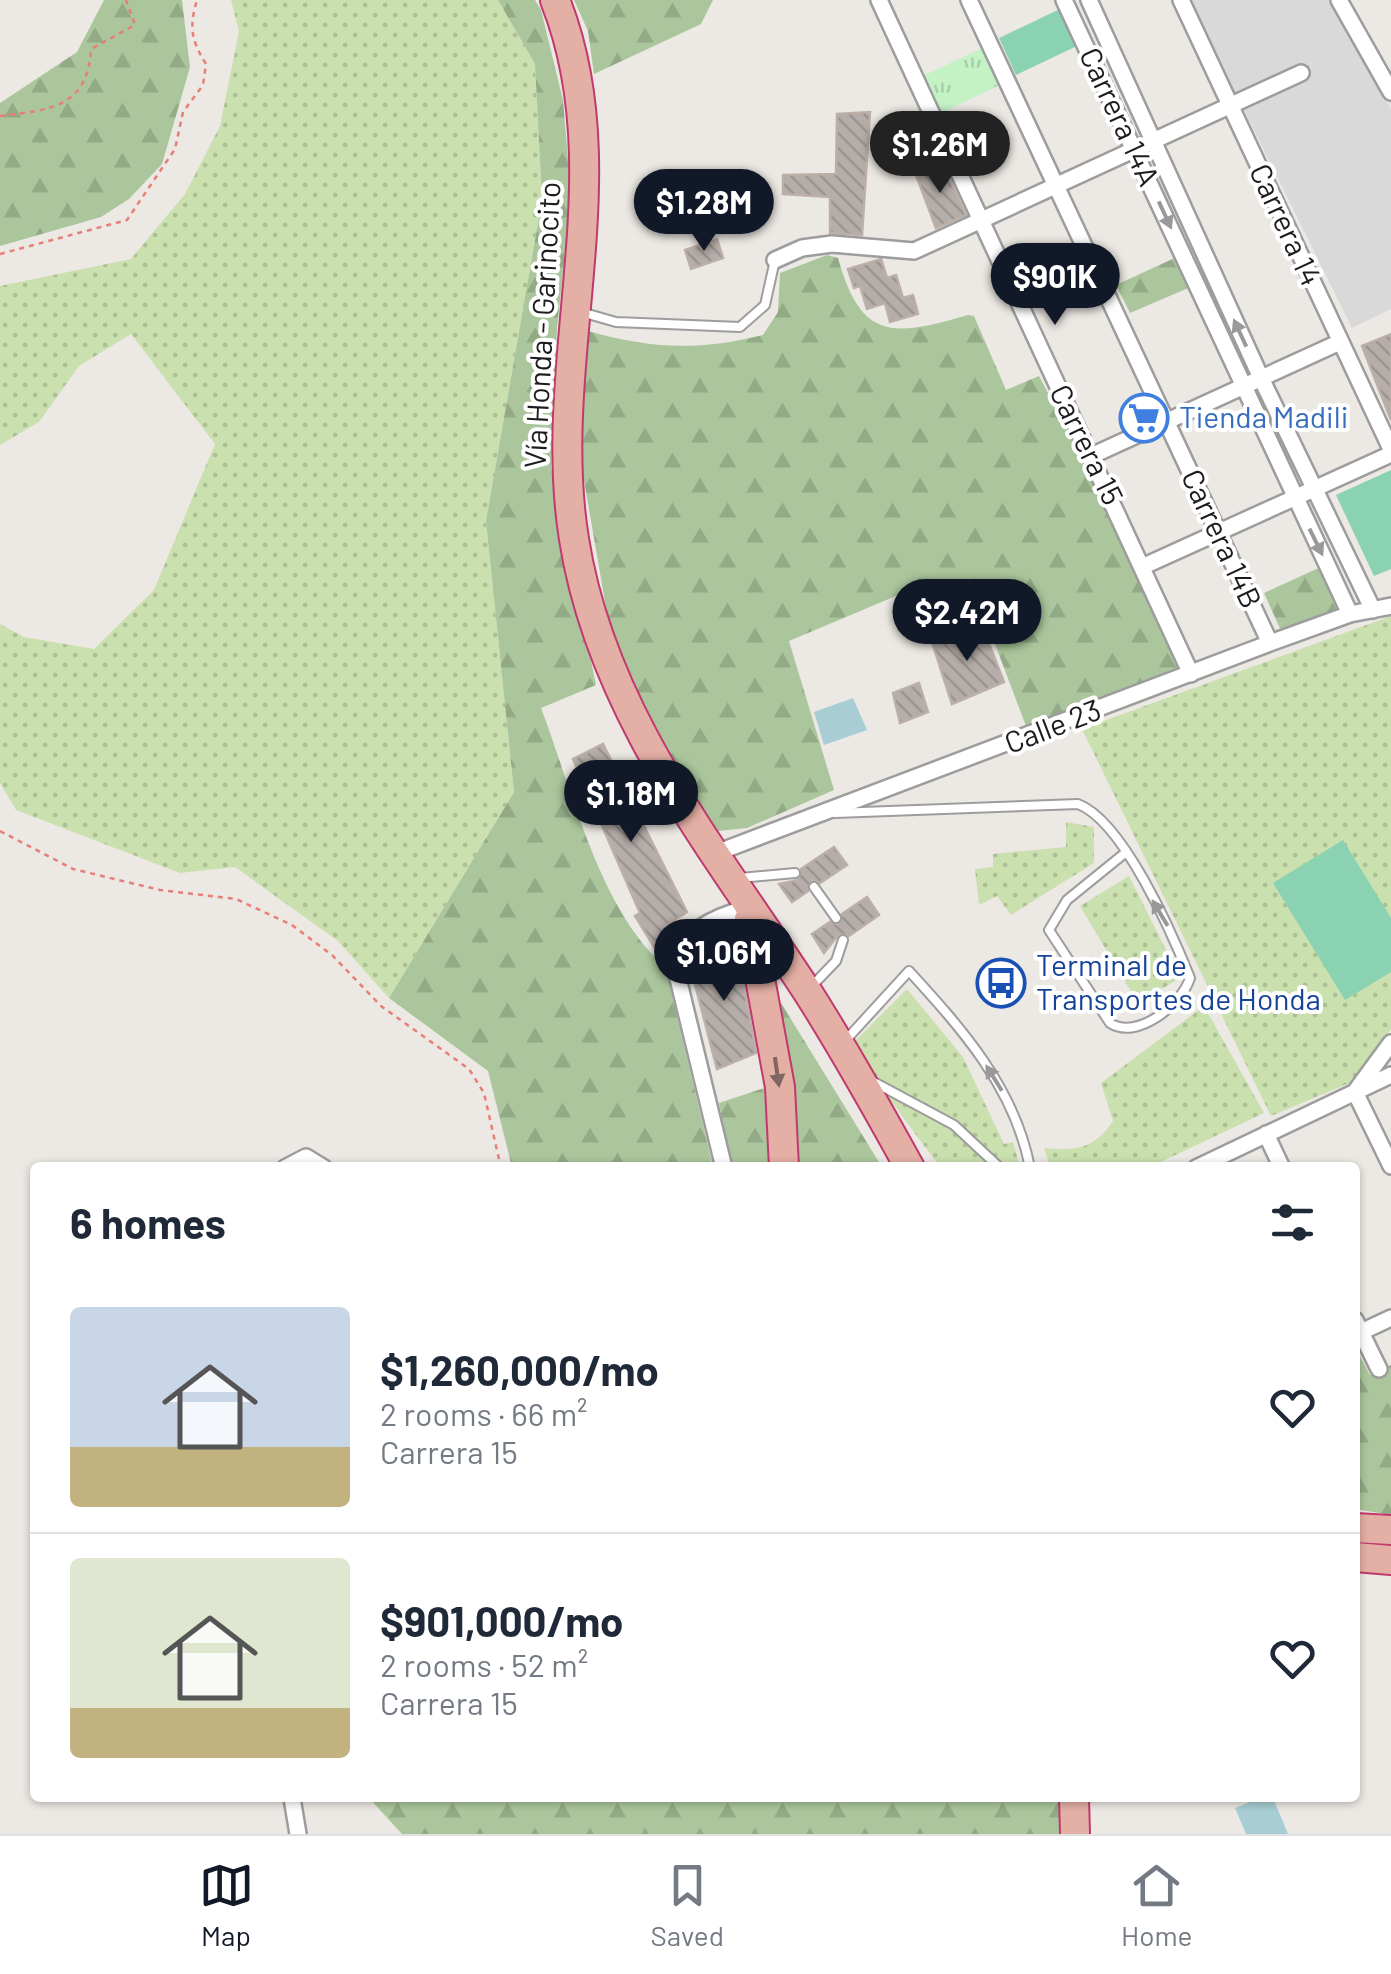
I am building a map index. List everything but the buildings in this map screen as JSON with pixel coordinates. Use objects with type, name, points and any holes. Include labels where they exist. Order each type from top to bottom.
[{"type":"highway","name":"Vía Honda - Garinocito","points":[[555,0],[584,106],[583,218],[573,309],[565,476],[585,594],[633,719],[666,781],[716,853],[747,908],[842,1044],[907,1162]]},
{"type":"highway","points":[[747,908],[780,1087],[784,1162]]},
{"type":"highway","points":[[880,1110],[919,1162]]},
{"type":"highway","points":[[1360,1528],[1391,1530]]},
{"type":"highway","points":[[1360,1557],[1391,1560]]},
{"type":"highway","points":[[1074,1802],[1075,1834]]},
{"type":"highway","points":[[1091,1802],[1092,1834]]},
{"type":"street","name":"Carrera 15","points":[[878,0],[1191,674]]},
{"type":"street","name":"Carrera 14B","points":[[969,0],[1270,643]]},
{"type":"street","name":"Carrera 14A","points":[[1064,0],[1350,614]]},
{"type":"street","name":"Carrera 14A","points":[[1089,0],[1261,378],[1374,610]]},
{"type":"street","name":"Carrera 14","points":[[1181,0],[1340,342],[1384,419],[1391,452]]},
{"type":"street","points":[[1338,0],[1391,92]]},
{"type":"street","points":[[775,260],[802,248],[832,244],[914,251],[1301,73]]},
{"type":"street","points":[[1091,456],[1340,342]]},
{"type":"street","points":[[1144,566],[1391,452]]},
{"type":"street","name":"Calle 23","points":[[716,853],[1270,643],[1350,614],[1391,606]]},
{"type":"street","points":[[723,1162],[675,966],[678,954],[697,930],[714,918],[747,908]]},
{"type":"street","points":[[1355,1092],[1391,1043]]},
{"type":"street","points":[[1208,1162],[1391,1075]]},
{"type":"street","points":[[1355,1092],[1391,1166]]},
{"type":"street","points":[[1266,1134],[1279,1162]]},
{"type":"street","points":[[1360,1326],[1391,1318]]},
{"type":"street","points":[[1360,1330],[1379,1370]]},
{"type":"street","points":[[293,1802],[298,1834]]},
{"type":"lane","points":[[573,309],[616,322],[740,327],[766,305],[775,260]]},
{"type":"lane","points":[[820,815],[1078,804],[1094,810],[1125,853],[1171,932],[1190,978],[1186,993],[1149,1021],[1134,1029],[1120,1030],[1110,1023],[1065,960],[1049,930],[1067,900],[1125,853]]},
{"type":"lane","points":[[731,879],[795,874]]},
{"type":"lane","points":[[814,887],[836,918]]},
{"type":"lane","points":[[807,990],[836,961],[843,940]]},
{"type":"lane","points":[[842,1044],[909,971],[992,1071],[1014,1109],[1028,1162]]},
{"type":"lane","points":[[859,1075],[954,1125],[994,1162]]},
{"type":"path","points":[[0,116],[63,104],[82,88],[90,69],[91,49],[134,24],[126,0]]},
{"type":"path","points":[[0,254],[127,220],[176,148],[183,112],[203,85],[206,64],[192,42],[190,24],[196,0]]},
{"type":"path","points":[[0,831],[72,869],[160,890],[236,899],[292,924],[332,955],[382,1006],[469,1069],[484,1093],[499,1162]]},
{"type":"shaded area","points":[[1192,0],[1332,0],[1391,109],[1391,309],[1352,328],[1243,108],[1306,80],[1301,67],[1235,97]]},
{"type":"green space","points":[[104,0],[182,0],[190,67],[162,164],[129,199],[101,217],[0,246],[0,103],[77,52]]},
{"type":"green space","points":[[231,0],[498,0],[535,64],[542,200],[486,521],[514,792],[389,998],[338,941],[235,867],[180,873],[16,810],[0,783],[0,624],[24,637],[94,649],[154,590],[215,444],[131,334],[79,366],[39,422],[0,445],[0,286],[131,259],[185,194],[220,126],[239,31]]},
{"type":"green space","points":[[498,0],[535,0],[541,10],[563,100],[571,195],[557,329],[551,467],[596,685],[541,708],[605,881],[642,943],[665,966],[712,1162],[511,1162],[488,1071],[389,998],[514,792],[486,521],[542,200],[535,64]]},
{"type":"green space","points":[[574,0],[713,0],[701,24],[594,74],[588,31]]},
{"type":"green space","points":[[1062,8],[1079,45],[1016,75],[999,38]]},
{"type":"green space","points":[[984,47],[1002,84],[937,115],[919,78]]},
{"type":"green space","points":[[827,255],[838,258],[857,305],[869,318],[900,329],[974,316],[1006,390],[1039,376],[1092,475],[1186,676],[1026,726],[984,615],[943,632],[922,585],[789,641],[834,790],[747,828],[718,831],[689,797],[648,724],[608,619],[581,463],[588,331],[675,346],[717,344],[763,335],[778,312],[780,273]]},
{"type":"green space","points":[[1179,256],[1193,286],[1130,313],[1116,285]]},
{"type":"green space","points":[[1391,470],[1391,569],[1374,576],[1336,495]]},
{"type":"green space","points":[[1323,566],[1342,609],[1282,633],[1264,593]]},
{"type":"green space","points":[[1391,616],[1391,1029],[1354,1081],[1271,1116],[1082,729]]},
{"type":"green space","points":[[1066,822],[1094,827],[1094,863],[1011,915],[997,896],[979,905],[975,869],[993,867],[993,854],[1066,847]]},
{"type":"green space","points":[[1343,840],[1391,918],[1391,972],[1345,1000],[1273,883]]},
{"type":"green space","points":[[1129,876],[1180,978],[1138,1003],[1080,906]]},
{"type":"green space","points":[[907,989],[963,1057],[1004,1144],[1013,1142],[1019,1162],[936,1162],[850,1046]]},
{"type":"green space","points":[[781,1003],[879,1162],[789,1162]]},
{"type":"green space","points":[[1204,1006],[1264,1113],[1161,1162],[1048,1162],[1044,1148],[1066,1149],[1092,1143],[1113,1121],[1101,1083]]},
{"type":"green space","points":[[773,1085],[777,1162],[730,1162],[719,1103]]},
{"type":"green space","points":[[1360,1356],[1370,1375],[1391,1365],[1391,1515],[1360,1510]]},
{"type":"green space","points":[[373,1802],[1061,1802],[1063,1834],[402,1834]]},
{"type":"water","points":[[853,698],[867,730],[824,745],[814,712]]},
{"type":"water","points":[[1250,1802],[1275,1802],[1288,1834],[1246,1834],[1235,1808]]},
{"type":"place","name":"Tienda Madili","points":[[1144,418]]},
{"type":"place","name":"Terminal de Transportes de Honda","points":[[1001,983]]}]
